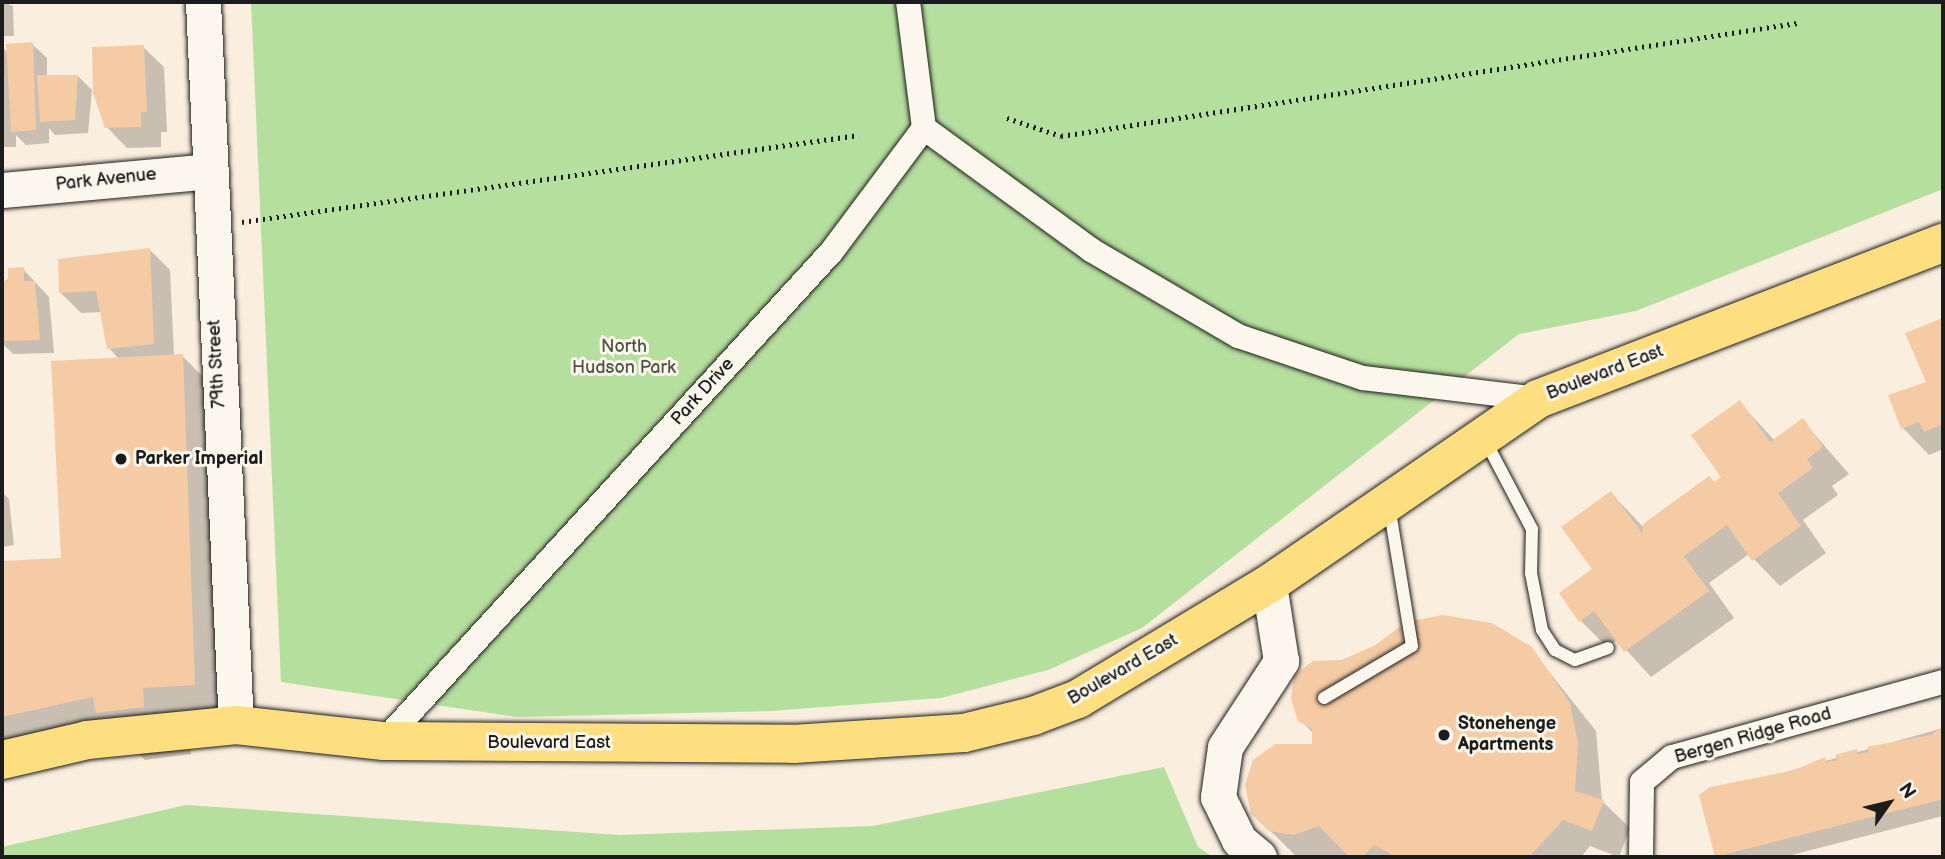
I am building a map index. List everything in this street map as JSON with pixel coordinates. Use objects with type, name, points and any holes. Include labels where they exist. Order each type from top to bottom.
[{"type":"main road","name":"Boulevard East","points":[[2,760],[87,740],[236,725],[384,741],[793,744],[964,733],[1077,699],[1269,584],[1538,399],[1943,243]]},
{"type":"street","name":"79th Street","points":[[203,2],[236,725]]},
{"type":"street","points":[[908,2],[924,128],[1091,250],[1238,335],[1363,378],[1538,399]]},
{"type":"street","name":"Park Drive","points":[[384,741],[832,251],[924,128]]},
{"type":"street","name":"Park Avenue","points":[[2,190],[210,171]]},
{"type":"street","points":[[1259,857],[1239,840],[1218,797],[1225,747],[1281,661],[1269,584]]},
{"type":"street","name":"Bergen Ridge Road","points":[[1641,857],[1642,782],[1672,757],[1943,682]]},
{"type":"lane","points":[[1483,437],[1532,528],[1531,573],[1542,629],[1555,650],[1575,660],[1608,648]]},
{"type":"lane","points":[[1324,698],[1412,646],[1388,502]]},
{"type":"path","points":[[1007,118],[1061,136],[1797,23]]},
{"type":"path","points":[[242,222],[859,135]]},
{"type":"green space","name":"North Hudson Park","points":[[251,2],[1943,2],[1943,189],[1636,311],[1519,334],[1142,628],[1048,670],[941,698],[771,711],[517,717],[281,682]]},
{"type":"green space","points":[[1164,767],[1198,847],[1213,857],[2,857],[2,847],[186,805],[619,835],[873,826]]},
{"type":"building","points":[[33,42],[36,130],[11,132],[6,44]]},
{"type":"building","points":[[144,45],[147,112],[141,112],[141,127],[105,128],[93,93],[92,47]]},
{"type":"building","points":[[37,75],[78,75],[75,120],[40,122]]},
{"type":"building","points":[[150,248],[154,344],[107,349],[96,291],[59,293],[58,259]]},
{"type":"building","points":[[24,267],[24,281],[35,281],[40,340],[2,341],[2,281],[8,281],[8,268]]},
{"type":"building","points":[[1943,318],[1943,424],[1924,432],[1919,422],[1901,429],[1888,395],[1926,382],[1905,333]]},
{"type":"building","name":"Parker Imperial","points":[[183,354],[195,685],[143,688],[144,707],[96,713],[93,697],[2,717],[2,561],[61,558],[51,361]]},
{"type":"building","points":[[1740,400],[1770,442],[1803,418],[1823,447],[1807,459],[1813,468],[1778,493],[1801,526],[1752,561],[1727,525],[1684,556],[1709,591],[1624,652],[1594,611],[1579,622],[1559,593],[1592,569],[1561,527],[1611,491],[1642,533],[1643,524],[1709,476],[1714,482],[1721,477],[1691,435]]},
{"type":"building","name":"Stonehenge Apartments","points":[[1443,615],[1492,623],[1532,647],[1570,703],[1578,743],[1575,791],[1604,800],[1592,831],[1563,820],[1529,857],[1396,857],[1374,845],[1362,857],[1349,857],[1319,826],[1294,835],[1269,831],[1251,814],[1245,785],[1253,760],[1275,744],[1312,744],[1312,729],[1298,721],[1291,699],[1294,675],[1313,661],[1341,660],[1374,646],[1406,622]]},
{"type":"building","points":[[1943,726],[1943,799],[1715,857],[1699,795],[1710,787],[1795,770],[1825,757],[1826,762],[1838,760],[1835,755],[1857,749],[1858,754],[1869,752],[1867,747],[1931,735]]},
{"type":"place","name":"Parker Imperial","points":[[121,459]]},
{"type":"place","name":"Stonehenge Apartments","points":[[1444,735]]}]
